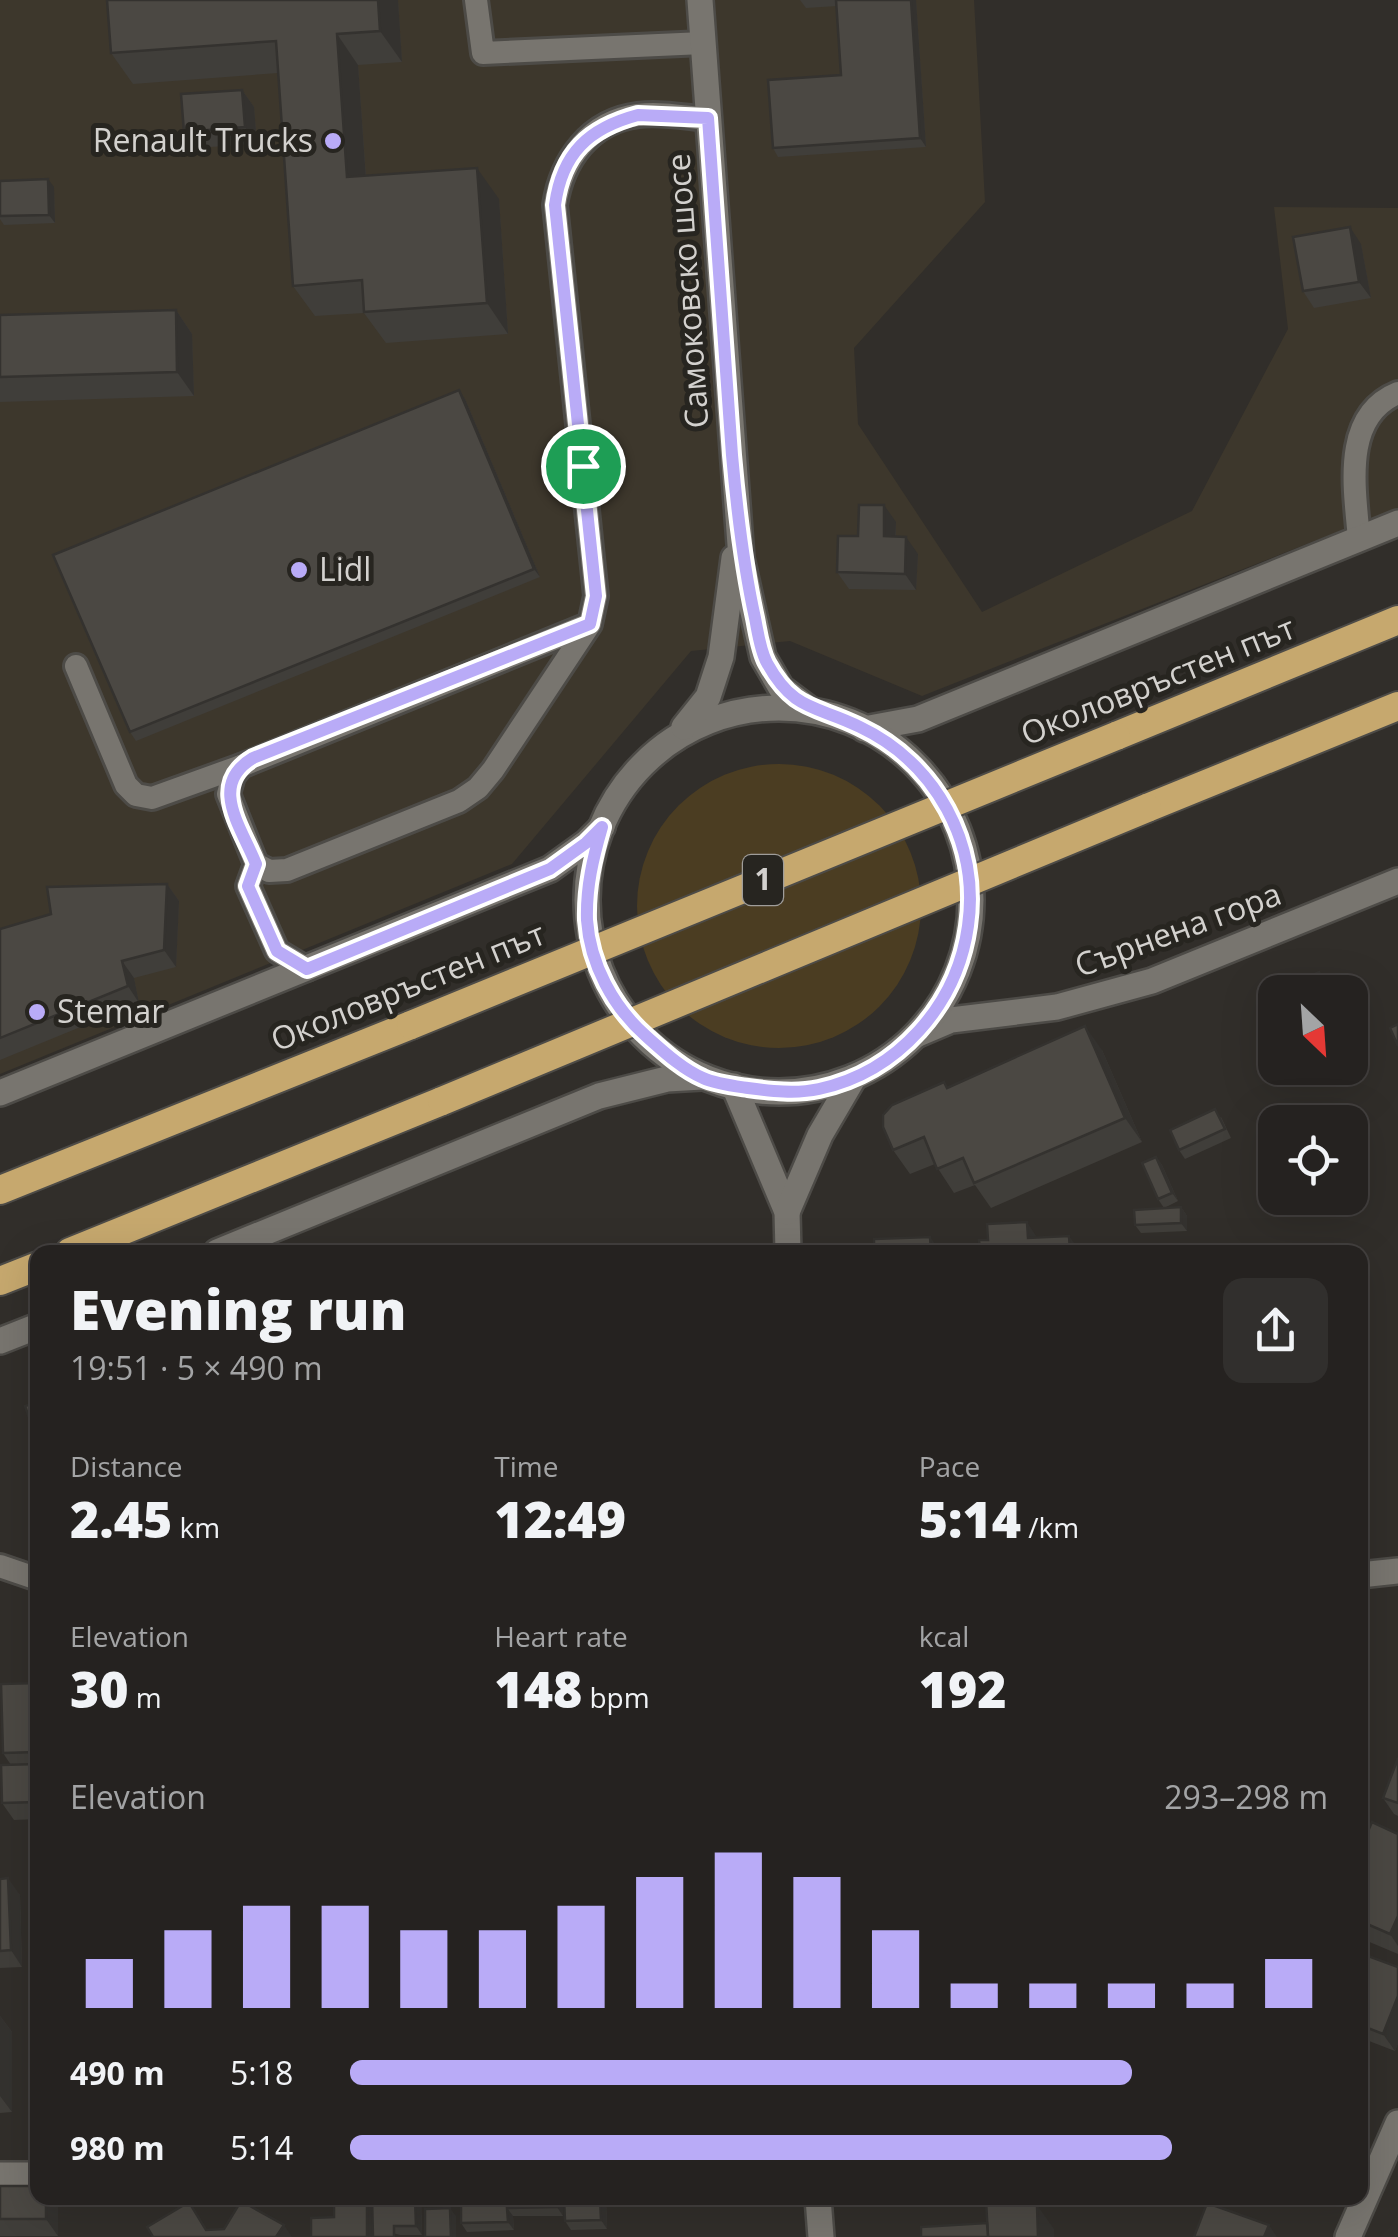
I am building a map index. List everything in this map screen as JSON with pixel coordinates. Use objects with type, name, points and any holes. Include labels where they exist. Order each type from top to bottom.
[{"type":"highway","name":"Околовръстен път","points":[[0,1190],[1398,620]]},
{"type":"highway","points":[[87,1245],[1398,706]]},
{"type":"highway","points":[[0,1281],[30,1269]]},
{"type":"main road","name":"Самоковско шосе","points":[[700,0],[737,518]]},
{"type":"main road","points":[[737,518],[741,558],[764,657],[781,688],[809,709]]},
{"type":"main road","points":[[678,735],[708,697],[721,657],[737,518]]},
{"type":"main road","points":[[864,728],[918,719],[1398,523]]},
{"type":"main road","points":[[233,1245],[599,1096],[667,1079],[702,1078],[774,1092],[818,1090],[854,1077],[891,1056],[918,1034],[942,1004],[957,973],[968,931],[970,880],[957,827],[944,799],[890,744],[864,728],[809,709],[760,706],[710,718],[655,752],[636,772],[602,827],[587,891],[594,955],[612,997],[632,1024],[702,1078]]},
{"type":"main road","name":"Околовръстен път","points":[[0,1093],[550,869],[602,827]]},
{"type":"main road","name":"Сърнена гора","points":[[918,1034],[951,1020],[1057,1007],[1152,981],[1398,881]]},
{"type":"main road","points":[[788,1245],[788,1212],[820,1135],[854,1077]]},
{"type":"main road","points":[[734,1086],[788,1212]]},
{"type":"main road","points":[[0,1341],[30,1329]]},
{"type":"main road","points":[[1368,1573],[1398,1571]]},
{"type":"main road","points":[[1368,2191],[1398,2123]]},
{"type":"main road","points":[[0,2175],[30,2175]]},
{"type":"main road","points":[[819,2205],[821,2237]]},
{"type":"main road","points":[[1348,2237],[1362,2205]]},
{"type":"lane","points":[[476,0],[483,52],[703,43]]},
{"type":"lane","points":[[240,766],[228,794],[256,864],[269,871],[287,870],[460,801],[493,770],[590,624],[596,596],[555,205],[558,182],[568,160],[586,139],[612,122],[638,115],[708,118]]},
{"type":"lane","points":[[1359,539],[1352,462],[1361,432],[1381,400],[1398,393]]},
{"type":"lane","points":[[76,666],[126,785],[136,796],[152,798],[590,624]]},
{"type":"lane","points":[[256,864],[248,886],[277,951],[307,969]]},
{"type":"lane","points":[[0,1566],[30,1575]]},
{"type":"shaded area","points":[[0,0],[974,0],[985,202],[854,348],[858,424],[982,612],[1192,511],[1288,329],[1274,207],[1398,208],[1398,508],[922,696],[790,641],[691,651],[512,864],[0,1074]]},
{"type":"shaded area","points":[[779,764],[833,775],[858,788],[879,806],[897,827],[910,852],[921,906],[910,960],[897,985],[879,1006],[858,1024],[833,1037],[779,1048],[725,1037],[700,1024],[679,1006],[661,985],[648,960],[637,906],[648,852],[661,827],[679,806],[700,788],[725,775]]},
{"type":"building","name":"Renault Trucks","points":[[107,0],[378,0],[380,31],[337,34],[347,177],[477,168],[487,303],[364,312],[362,280],[293,286],[276,41],[111,53]]},
{"type":"building","points":[[836,0],[911,0],[920,138],[773,148],[768,80],[841,75]]},
{"type":"building","points":[[242,90],[245,127],[184,132],[181,94]]},
{"type":"building","points":[[48,179],[49,215],[0,216],[0,181]]},
{"type":"building","points":[[1350,227],[1359,282],[1303,291],[1293,237]]},
{"type":"building","points":[[176,310],[177,372],[0,377],[0,315]]},
{"type":"building","name":"Lidl","points":[[459,390],[534,569],[130,732],[53,555]]},
{"type":"building","points":[[859,505],[884,505],[884,536],[906,537],[905,574],[837,572],[838,536],[858,536]]},
{"type":"building","points":[[167,884],[164,950],[122,961],[128,986],[0,1038],[0,929],[51,914],[47,887]]},
{"type":"building","points":[[1398,1024],[1398,1046],[1390,1028]]},
{"type":"building","points":[[1085,1026],[1125,1118],[974,1183],[963,1158],[937,1169],[924,1137],[893,1150],[883,1127],[883,1115],[892,1105],[944,1082],[947,1088]]},
{"type":"building","points":[[1215,1109],[1225,1129],[1179,1150],[1170,1130]]},
{"type":"building","points":[[1156,1157],[1172,1193],[1158,1199],[1142,1163]]},
{"type":"building","points":[[1181,1207],[1181,1223],[1135,1225],[1134,1210]]},
{"type":"building","points":[[1027,1222],[1028,1238],[1069,1236],[1070,1245],[979,1245],[979,1240],[988,1240],[987,1224]]},
{"type":"building","points":[[930,1237],[931,1245],[874,1245],[874,1239]]},
{"type":"building","points":[[30,1683],[30,1752],[3,1753],[1,1684]]},
{"type":"building","points":[[1398,1758],[1398,1803],[1383,1798]]},
{"type":"building","points":[[30,1764],[30,1802],[2,1803],[1,1765]]},
{"type":"building","points":[[1372,1822],[1398,1834],[1398,1916],[1390,1934],[1368,1924],[1368,1831]]},
{"type":"building","points":[[8,1878],[11,1950],[0,1951],[0,1879]]},
{"type":"building","points":[[1368,1956],[1398,1967],[1398,1996],[1383,2034],[1368,2028]]},
{"type":"building","points":[[0,2186],[30,2186],[30,2205],[46,2205],[46,2219],[0,2219]]},
{"type":"building","points":[[184,2205],[191,2205],[206,2230],[224,2229],[239,2205],[248,2205],[284,2225],[276,2237],[153,2237],[147,2227]]},
{"type":"building","points":[[334,2205],[367,2205],[367,2237],[311,2237],[311,2218],[334,2217]]},
{"type":"building","points":[[372,2205],[415,2205],[416,2226],[394,2226],[394,2237],[373,2237]]},
{"type":"building","points":[[461,2205],[557,2205],[507,2208],[508,2222],[461,2223]]},
{"type":"building","points":[[564,2205],[600,2205],[601,2220],[565,2221]]},
{"type":"building","points":[[986,2205],[1037,2205],[1038,2237],[988,2237]]},
{"type":"building","points":[[1206,2205],[1269,2225],[1264,2237],[1194,2237]]},
{"type":"building","points":[[450,2208],[451,2237],[425,2237],[425,2209]]},
{"type":"building","points":[[987,2223],[988,2237],[921,2237],[921,2227]]},
{"type":"place","name":"Renault Trucks","points":[[333,141]]},
{"type":"place","name":"Lidl","points":[[299,570]]},
{"type":"place","name":"Stemar","points":[[37,1012]]},
{"type":"route","points":[[638,115],[708,118],[741,558],[764,657],[781,688],[809,709],[864,728],[890,744],[924,776],[944,799],[957,827],[970,880],[968,931],[957,973],[942,1004],[918,1034],[891,1056],[854,1077],[818,1090],[774,1092],[734,1086],[702,1078],[632,1024],[612,997],[594,955],[588,924],[587,891],[602,827],[550,869],[307,969],[277,951],[248,886],[256,864],[228,794],[240,766],[590,624],[596,596],[583,466],[555,205],[558,182],[568,160],[586,139],[612,122],[638,115]]}]
